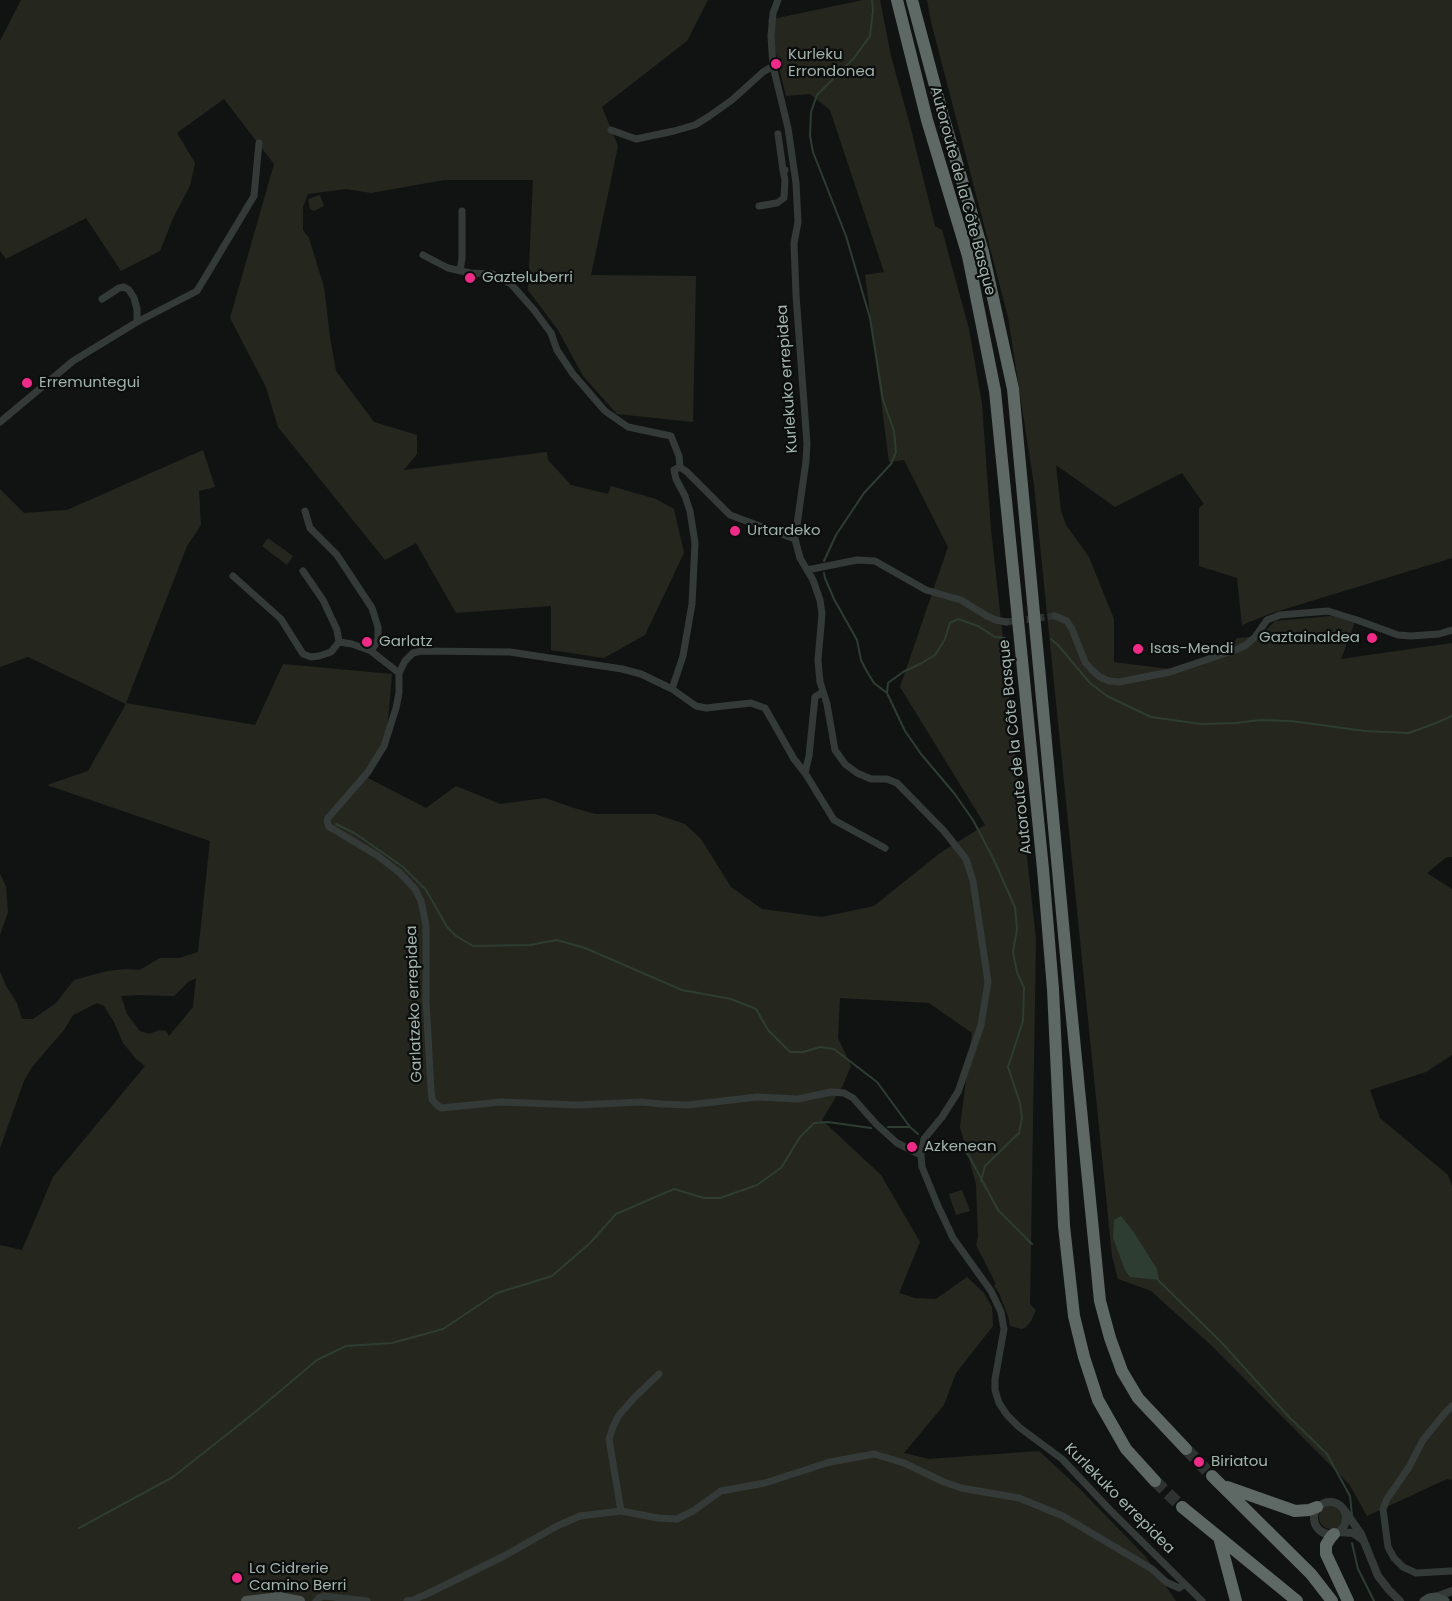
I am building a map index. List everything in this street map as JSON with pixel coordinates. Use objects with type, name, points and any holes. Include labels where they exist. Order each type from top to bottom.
[{"type":"highway","name":"Autoroute de la Côte Basque","points":[[897,0],[927,120],[968,256],[995,391],[1043,869],[1053,989],[1064,1226],[1074,1316],[1098,1400],[1126,1449],[1155,1481]]},
{"type":"highway","name":"Autoroute de la Côte Basque","points":[[912,0],[942,116],[983,252],[1013,388],[1100,1301],[1122,1371],[1138,1398],[1186,1449]]},
{"type":"highway","points":[[1212,1476],[1311,1574],[1332,1601]]},
{"type":"highway","points":[[1224,1486],[1295,1511],[1317,1508]]},
{"type":"highway","points":[[1182,1507],[1297,1601]]},
{"type":"highway","points":[[1336,1533],[1326,1545],[1326,1554],[1348,1601]]},
{"type":"highway","points":[[1219,1537],[1236,1601]]},
{"type":"main road","points":[[246,1601],[279,1598],[300,1601]]},
{"type":"main road","points":[[1424,1601],[1429,1598],[1441,1599]]},
{"type":"street","name":"Kurlekuko errepidea","points":[[778,0],[773,13],[771,36],[773,66],[788,128],[794,169],[798,222],[794,243],[796,295],[807,444],[795,538],[800,558],[817,590],[822,614],[819,673],[835,750],[845,764],[857,773],[871,779],[887,779],[897,783],[944,831],[966,859],[973,881],[988,982],[981,1025],[958,1092],[942,1118],[924,1139],[921,1155],[922,1167],[953,1238],[991,1291],[1001,1312],[1004,1329],[995,1379],[995,1390],[999,1403],[1019,1427],[1055,1453],[1078,1475],[1202,1601]]},
{"type":"street","points":[[611,129],[636,139],[695,124],[732,100],[773,66]]},
{"type":"street","points":[[759,206],[777,203],[784,198],[785,180],[778,134]]},
{"type":"street","points":[[0,422],[74,361],[137,322],[197,291],[254,196],[259,143]]},
{"type":"street","points":[[783,170],[794,169]]},
{"type":"street","points":[[459,271],[462,258],[462,211]]},
{"type":"street","points":[[423,255],[448,268],[470,273],[493,274],[511,284],[551,333],[557,350],[573,374],[605,411],[628,427],[670,436],[680,456],[680,467]]},
{"type":"street","points":[[102,299],[119,288],[124,287],[129,290],[137,309],[137,322]]},
{"type":"street","points":[[680,467],[730,515],[795,538]]},
{"type":"street","points":[[672,688],[683,656],[692,604],[695,543],[690,511],[674,470],[680,467]]},
{"type":"street","points":[[305,511],[310,528],[337,555],[372,608],[378,627],[378,640],[371,651]]},
{"type":"street","points":[[807,570],[857,560],[875,561],[926,590],[961,600],[987,616],[1006,622]]},
{"type":"street","points":[[233,576],[281,618],[303,654],[311,657],[319,656],[331,652],[339,642],[337,630],[323,600],[303,571]]},
{"type":"street","points":[[1056,616],[1066,621],[1072,629],[1085,662],[1092,670],[1100,677],[1119,682],[1170,672],[1238,649],[1255,637],[1267,620],[1280,615],[1328,611],[1398,635],[1439,634],[1452,630]]},
{"type":"street","points":[[339,642],[371,651],[399,673],[405,661],[413,653],[421,651],[510,652],[641,674],[672,688],[696,706],[706,708],[752,703],[765,708],[794,759],[834,820],[885,848]]},
{"type":"street","name":"Garlatzeko errepidea","points":[[399,673],[396,708],[384,746],[368,772],[327,821],[329,827],[378,856],[400,873],[415,889],[421,901],[426,925],[426,1001],[431,1089],[432,1099],[436,1104],[441,1108],[501,1102],[578,1105],[640,1102],[688,1105],[757,1097],[798,1099],[831,1092],[844,1093],[853,1098],[897,1143],[921,1155]]},
{"type":"street","points":[[805,773],[815,697],[823,692]]},
{"type":"street","points":[[621,1511],[609,1439],[619,1415],[659,1374]]},
{"type":"street","points":[[1452,1406],[1423,1440],[1383,1509],[1388,1547],[1403,1567],[1416,1573],[1452,1570]]},
{"type":"street","points":[[406,1601],[440,1588],[580,1516],[621,1511],[677,1519],[693,1511],[721,1491],[765,1483],[830,1462],[874,1454],[904,1462],[961,1488],[1019,1497],[1063,1516],[1152,1569],[1166,1582],[1179,1588],[1185,1584]]},
{"type":"street","points":[[1365,1543],[1353,1533],[1324,1533],[1317,1527],[1314,1517],[1317,1508],[1323,1503],[1333,1502],[1341,1505],[1357,1526],[1365,1543],[1378,1576],[1400,1601]]},
{"type":"street","points":[[1336,1533],[1347,1521],[1345,1511]]},
{"type":"street","points":[[1441,1599],[1452,1591]]},
{"type":"street","points":[[316,1601],[324,1596],[367,1601]]},
{"type":"shaded area","points":[[21,0],[708,0],[687,41],[602,107],[618,146],[591,275],[696,276],[693,422],[617,414],[583,376],[558,330],[528,290],[533,180],[444,180],[371,193],[346,189],[308,194],[303,207],[303,230],[309,238],[324,287],[336,371],[374,422],[417,435],[417,454],[404,470],[547,452],[548,460],[571,485],[608,494],[611,486],[656,499],[674,509],[684,553],[645,635],[604,658],[551,650],[551,606],[456,613],[416,543],[385,560],[278,427],[266,387],[230,318],[274,164],[224,99],[177,133],[195,163],[190,186],[173,218],[160,251],[121,271],[86,218],[6,259],[0,251],[0,41]]},
{"type":"shaded area","points":[[863,0],[880,0],[891,56],[935,226],[942,230],[969,329],[982,404],[991,530],[1036,939],[1030,1304],[1036,1310],[1031,1321],[1022,1329],[1010,1326],[999,1293],[994,1286],[996,1284],[976,1245],[978,1237],[976,1184],[960,1127],[972,1033],[929,1003],[840,998],[838,1038],[851,1066],[843,1085],[822,1120],[881,1175],[920,1242],[899,1293],[915,1298],[936,1299],[967,1277],[984,1293],[992,1307],[993,1326],[956,1373],[944,1405],[904,1453],[929,1459],[1039,1451],[1080,1489],[1145,1556],[1176,1601],[0,1601],[0,1245],[22,1250],[53,1177],[145,1066],[123,1043],[104,1006],[97,1003],[73,1015],[64,1030],[32,1067],[24,1081],[0,1148],[0,971],[17,1003],[22,1019],[33,1019],[56,1003],[74,980],[107,971],[140,970],[160,958],[179,958],[198,952],[210,841],[47,785],[88,771],[126,704],[28,657],[0,667],[0,489],[24,513],[67,510],[203,450],[215,487],[199,491],[201,525],[187,546],[126,703],[255,725],[283,664],[392,674],[387,731],[366,777],[426,808],[456,786],[500,804],[545,798],[595,814],[655,814],[685,824],[701,839],[731,887],[762,909],[822,917],[874,906],[940,853],[985,825],[900,687],[948,547],[904,460],[889,462],[865,275],[884,272],[830,110],[810,94],[786,96],[768,20]],"holes":[[[196,978],[193,1007],[169,1036],[166,1031],[159,1030],[149,1034],[140,1031],[127,1014],[121,996],[174,996],[188,982]]]},
{"type":"shaded area","points":[[927,0],[1452,0],[1452,558],[1272,613],[1242,625],[1237,578],[1199,566],[1199,508],[1204,504],[1182,473],[1115,507],[1056,465],[1061,511],[1066,525],[1089,557],[1114,619],[1114,662],[1169,669],[1227,650],[1237,638],[1260,636],[1275,621],[1332,616],[1355,622],[1341,659],[1452,643],[1452,857],[1447,857],[1427,873],[1452,889],[1452,1055],[1426,1072],[1370,1090],[1380,1118],[1448,1175],[1452,1186],[1452,1480],[1447,1479],[1367,1516],[1349,1484],[1212,1346],[1151,1291],[1118,1279],[1112,1256],[1034,485],[1008,317]]},
{"type":"shaded area","points":[[320,195],[324,206],[314,211],[310,209],[308,199]]},
{"type":"shaded area","points":[[268,538],[293,556],[287,565],[262,546]]},
{"type":"shaded area","points":[[0,874],[6,886],[8,912],[0,935]]},
{"type":"shaded area","points":[[962,1190],[970,1211],[956,1215],[949,1194]]},
{"type":"shaded area","points":[[1121,1216],[1157,1269],[1159,1280],[1130,1277],[1125,1270],[1113,1238],[1114,1220]]},
{"type":"shaded area","points":[[1331,1505],[1339,1509],[1343,1517],[1339,1525],[1331,1529],[1323,1525],[1319,1517],[1323,1509]]},
{"type":"waterway","points":[[824,561],[836,535],[864,493],[891,464],[896,452],[894,431],[883,400],[870,318],[846,236],[813,152],[810,136],[811,112],[817,95],[854,58],[870,36],[872,0]]},
{"type":"waterway","points":[[824,573],[834,599],[857,640],[861,660],[866,670],[874,683],[887,693]]},
{"type":"waterway","points":[[981,1181],[985,1166],[1019,1133],[1022,1118],[1020,1103],[1008,1067],[1023,1021],[1024,988],[1017,972],[1013,952],[1017,929],[1015,907],[973,820],[905,731],[887,693],[888,683],[935,655],[945,639],[950,623],[958,619],[978,626],[995,637],[1005,638]]},
{"type":"waterway","points":[[1051,639],[1090,683],[1107,696],[1151,717],[1201,724],[1260,720],[1291,721],[1365,731],[1409,733],[1452,716]]},
{"type":"waterway","points":[[336,824],[356,834],[403,867],[426,890],[447,927],[456,936],[473,946],[530,945],[557,940],[585,948],[682,990],[731,999],[756,1009],[768,1030],[790,1052],[803,1052],[820,1047],[834,1049],[877,1082],[910,1127]]},
{"type":"waterway","points":[[79,1528],[173,1477],[317,1360],[346,1346],[392,1343],[443,1329],[497,1293],[552,1276],[590,1243],[616,1214],[674,1189],[704,1198],[720,1198],[757,1185],[781,1168],[800,1137],[814,1123],[828,1122],[871,1128]]},
{"type":"waterway","points":[[888,1127],[910,1127],[918,1134]]},
{"type":"waterway","points":[[930,1146],[934,1149],[942,1149],[960,1145],[969,1156],[998,1210],[1032,1244]]},
{"type":"waterway","points":[[1158,1280],[1222,1343],[1289,1417],[1327,1454],[1350,1496],[1352,1515]]},
{"type":"waterway","points":[[1352,1543],[1358,1569],[1374,1601]]},
{"type":"tunnel","points":[[1006,622],[1055,616]]},
{"type":"tunnel","points":[[1186,1449],[1212,1476]]},
{"type":"tunnel","points":[[1155,1481],[1182,1507]]},
{"type":"place","name":"Kurleku Errondonea","points":[[776,64]]},
{"type":"place","name":"Gazteluberri","points":[[470,278]]},
{"type":"place","name":"Erremuntegui","points":[[27,383]]},
{"type":"place","name":"Urtardeko","points":[[735,531]]},
{"type":"place","name":"Gaztainaldea","points":[[1372,638]]},
{"type":"place","name":"Garlatz","points":[[367,642]]},
{"type":"place","name":"Isas-Mendi","points":[[1138,649]]},
{"type":"place","name":"Azkenean","points":[[912,1147]]},
{"type":"place","name":"Biriatou","points":[[1199,1462]]},
{"type":"place","name":"La Cidrerie Camino Berri","points":[[237,1578]]}]
